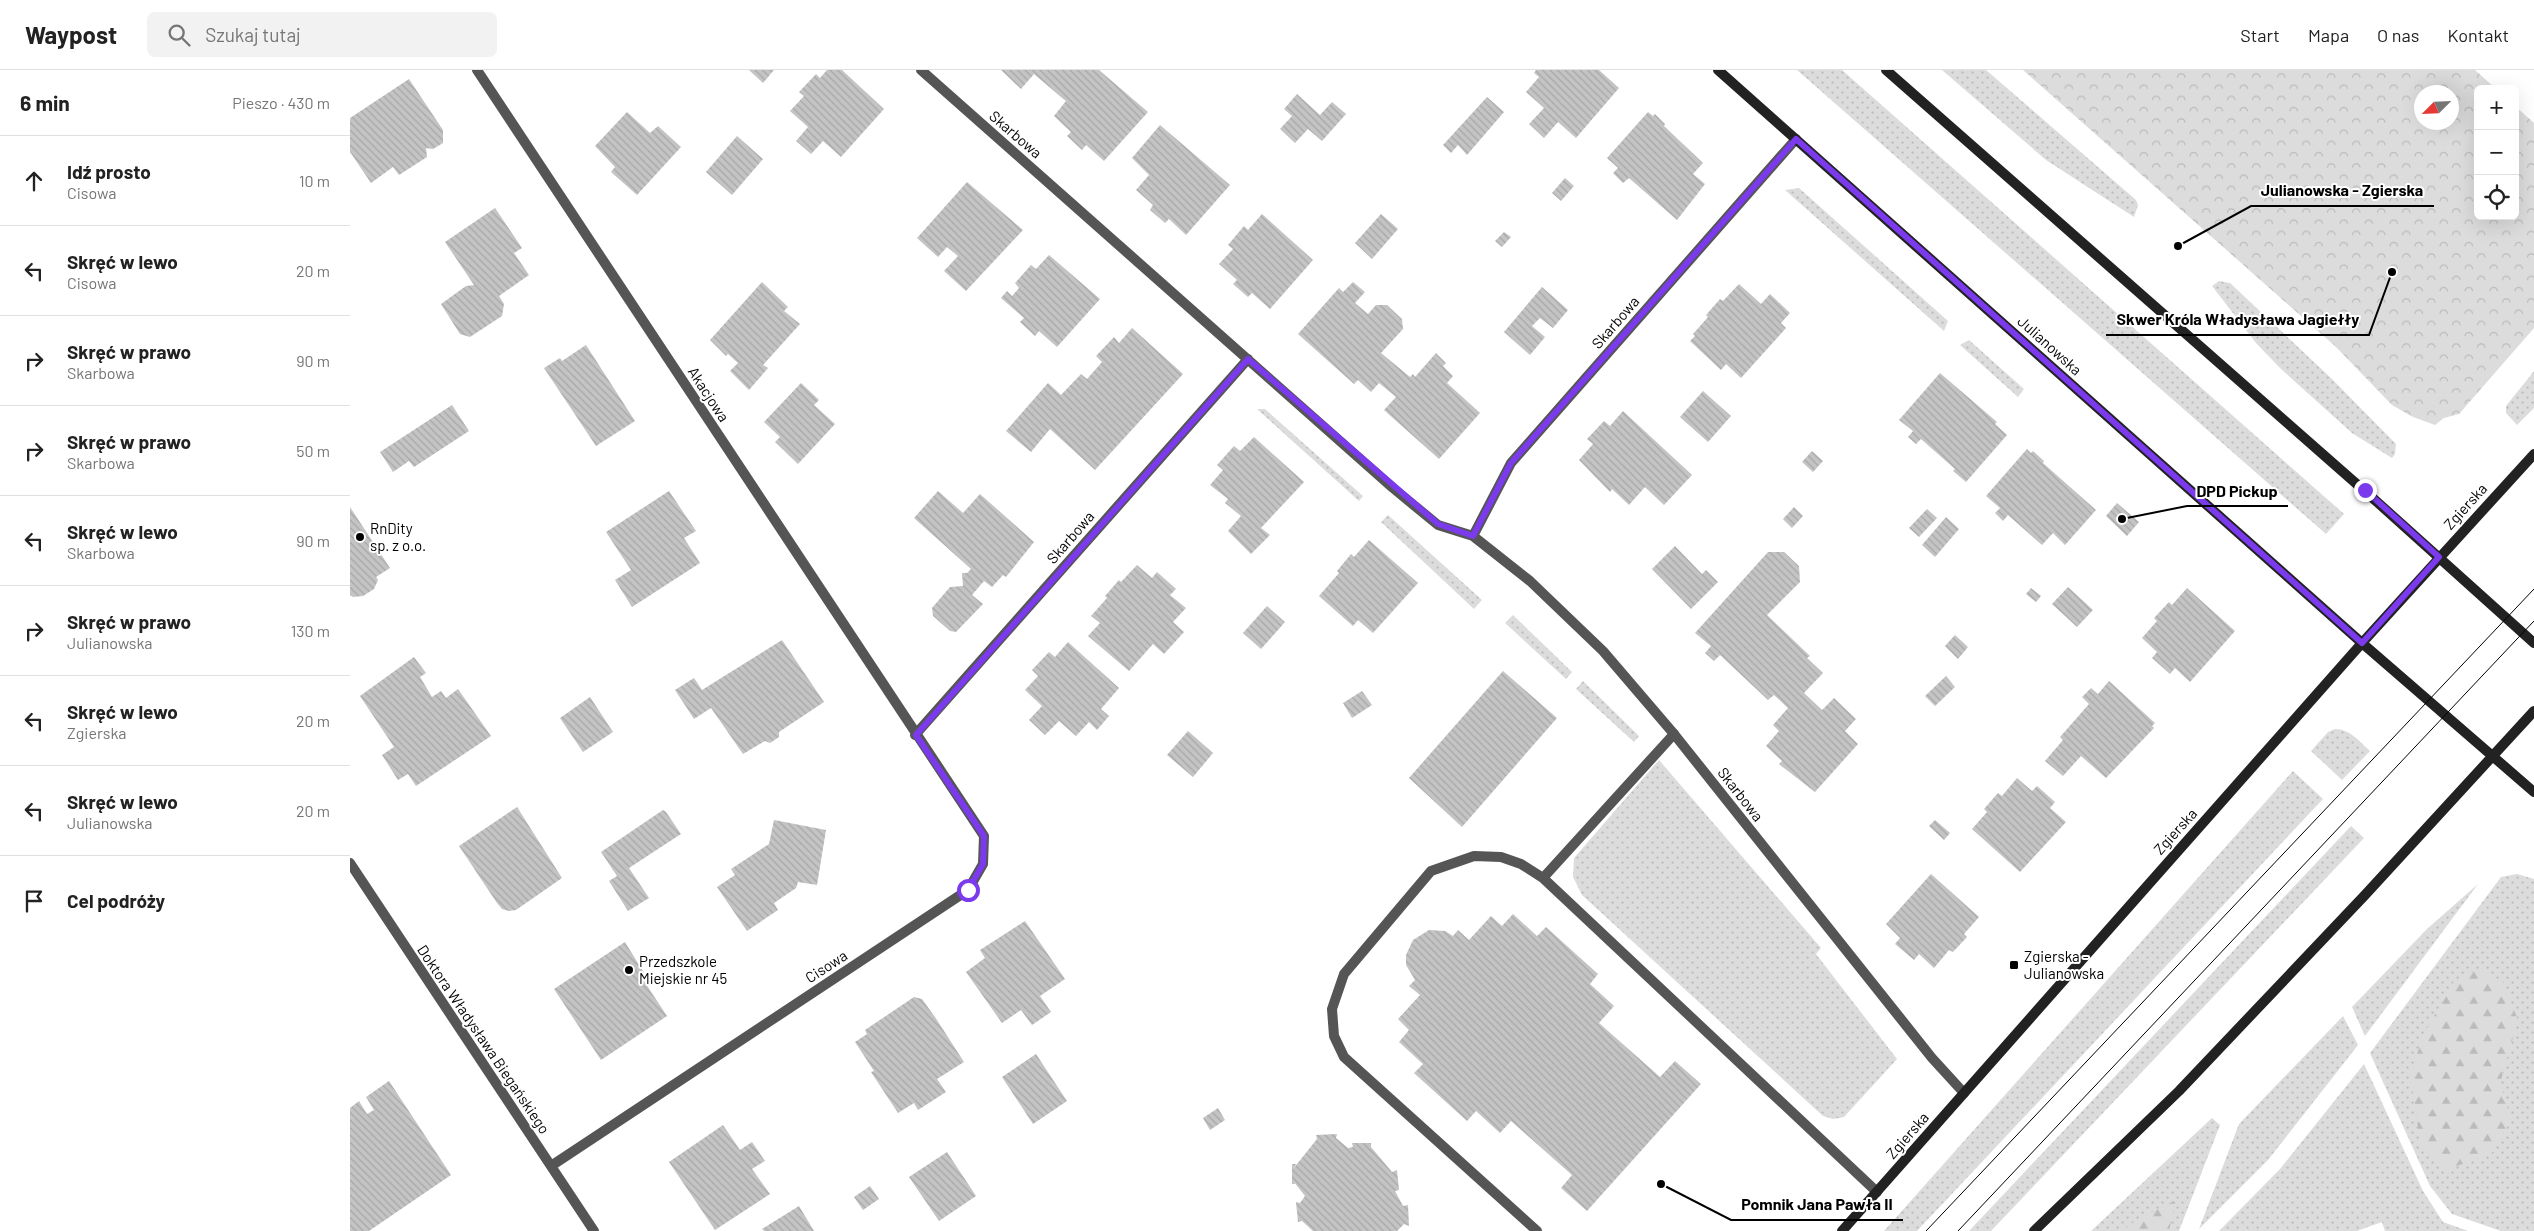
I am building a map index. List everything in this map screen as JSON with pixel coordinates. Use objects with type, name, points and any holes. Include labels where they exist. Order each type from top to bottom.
[{"type":"main road","name":"Julianowska","points":[[1718,70],[2362,643],[2534,792]]},
{"type":"main road","points":[[1886,70],[2534,643]]},
{"type":"main road","name":"Zgierska","points":[[1842,1231],[2362,643],[2534,454]]},
{"type":"main road","points":[[2034,1231],[2179,1091],[2534,711]]},
{"type":"street","name":"Akacjowa","points":[[477,70],[916,735]]},
{"type":"street","name":"Skarbowa","points":[[921,70],[1438,524],[1473,536],[1530,581],[1603,651],[1674,734],[1932,1058],[1964,1093]]},
{"type":"street","name":"Skarbowa","points":[[1473,536],[1511,463],[1796,139]]},
{"type":"street","name":"Skarbowa","points":[[916,735],[1248,359]]},
{"type":"street","points":[[1542,878],[1674,734]]},
{"type":"street","name":"Cisowa","points":[[551,1166],[968,890],[983,864],[984,836],[916,735]]},
{"type":"street","points":[[1538,1231],[1344,1057],[1334,1036],[1332,1009],[1344,974],[1430,871],[1474,856],[1501,857],[1522,864],[1542,878],[1877,1192]]},
{"type":"street","name":"Doktora Władysława Biegańskiego","points":[[350,863],[594,1231]]},
{"type":"green space","points":[[1797,70],[1842,70],[2344,514],[2326,534]]},
{"type":"green space","points":[[1942,70],[1986,70],[2136,200],[2138,205],[2134,217],[2046,160]]},
{"type":"green space","points":[[2023,70],[2475,70],[2492,85],[2474,85],[2474,220],[2519,220],[2519,110],[2534,123],[2534,328],[2459,414],[2444,418],[2435,425],[2413,417],[2392,405],[2335,346]]},
{"type":"green space","points":[[1799,188],[1948,321],[1944,331],[1785,190]]},
{"type":"green space","points":[[2219,281],[2230,283],[2331,378],[2396,444],[2395,454],[2392,458],[2352,433],[2280,368],[2256,343],[2212,286]]},
{"type":"green space","points":[[1969,340],[2024,389],[2018,397],[1960,345]]},
{"type":"green space","points":[[2534,371],[2534,408],[2517,425],[2506,413],[2506,406]]},
{"type":"green space","points":[[1257,409],[1265,409],[1363,496],[1359,501]]},
{"type":"green space","points":[[1388,515],[1482,600],[1474,609],[1381,522]]},
{"type":"green space","points":[[1513,615],[1572,672],[1566,679],[1505,623]]},
{"type":"green space","points":[[1583,681],[1639,736],[1634,742],[1576,689]]},
{"type":"green space","points":[[2335,729],[2350,734],[2370,751],[2342,780],[2311,751],[2328,732]]},
{"type":"green space","points":[[1659,760],[1821,948],[1816,954],[1897,1059],[1844,1117],[1833,1119],[1823,1116],[1582,895],[1573,877],[1574,858]]},
{"type":"green space","points":[[2293,771],[2323,799],[1917,1231],[1884,1231]]},
{"type":"green space","points":[[2351,826],[2364,838],[1991,1231],[1969,1231]]},
{"type":"green space","points":[[2517,874],[2534,879],[2534,1231],[2501,1231],[2452,1214],[2430,1186],[2370,1053],[2501,877]]},
{"type":"green space","points":[[2478,884],[2365,1036],[2352,1007],[2427,929]]},
{"type":"green space","points":[[2478,969],[2503,982],[2518,1020],[2500,1083],[2511,1120],[2491,1154],[2445,1170],[2420,1142],[2410,1073],[2425,1032],[2454,981]]},
{"type":"green space","points":[[2343,1016],[2358,1045],[2268,1160],[2199,1229],[2239,1124]]},
{"type":"green space","points":[[2364,1064],[2423,1191],[2443,1222],[2468,1231],[2385,1231],[2382,1222],[2357,1231],[2219,1231],[2280,1169]]},
{"type":"green space","points":[[2212,1118],[2220,1125],[2179,1231],[2091,1231]]},
{"type":"green space","points":[[2176,1200],[2169,1231],[2123,1231],[2135,1221]]},
{"type":"building","points":[[749,70],[774,70],[763,83]]},
{"type":"building","points":[[827,70],[842,70],[884,109],[841,157],[823,141],[811,154],[796,141],[808,127],[790,111],[804,96],[799,92],[816,74],[820,78]]},
{"type":"building","points":[[1001,70],[1099,70],[1148,112],[1104,161],[1086,145],[1082,150],[1067,136],[1071,132],[1054,116],[1066,101],[1034,74],[1021,89]]},
{"type":"building","points":[[1536,70],[1599,70],[1619,88],[1576,138],[1558,122],[1544,138],[1529,124],[1544,108],[1526,92],[1539,77],[1534,73]]},
{"type":"building","points":[[409,79],[443,130],[443,143],[433,149],[426,148],[427,157],[399,175],[393,167],[371,183],[350,152],[350,118]]},
{"type":"building","points":[[1297,94],[1320,115],[1332,102],[1346,114],[1322,141],[1308,129],[1295,143],[1280,129],[1292,116],[1284,109]]},
{"type":"building","points":[[1487,97],[1504,112],[1467,155],[1458,145],[1451,153],[1443,145]]},
{"type":"building","points":[[627,112],[650,133],[658,126],[681,147],[637,195],[611,172],[615,167],[595,146]]},
{"type":"building","points":[[1648,112],[1653,116],[1655,114],[1665,124],[1664,126],[1703,163],[1693,174],[1705,184],[1677,220],[1629,178],[1623,183],[1613,173],[1618,168],[1607,158]]},
{"type":"building","points":[[1160,125],[1230,185],[1186,235],[1169,219],[1165,223],[1150,210],[1153,205],[1136,190],[1149,175],[1132,158]]},
{"type":"building","points":[[737,136],[763,159],[732,195],[706,172]]},
{"type":"building","points":[[1565,178],[1574,186],[1561,201],[1552,193]]},
{"type":"building","points":[[967,182],[1023,230],[966,291],[944,271],[958,256],[947,247],[938,257],[917,238]]},
{"type":"building","points":[[495,208],[522,248],[514,253],[529,275],[499,296],[504,304],[502,316],[470,337],[460,334],[441,304],[466,286],[474,285],[445,242]]},
{"type":"building","points":[[1262,214],[1313,260],[1270,309],[1252,293],[1248,297],[1233,284],[1237,280],[1219,264],[1233,249],[1228,245],[1244,226],[1248,230]]},
{"type":"building","points":[[1381,214],[1398,229],[1372,259],[1355,243]]},
{"type":"building","points":[[1504,232],[1511,237],[1502,247],[1495,241]]},
{"type":"building","points":[[1049,255],[1100,299],[1057,347],[1039,331],[1035,336],[1020,322],[1024,318],[1001,298],[1007,291],[1012,296],[1019,288],[1015,283],[1031,265],[1036,269]]},
{"type":"building","points":[[762,282],[788,307],[784,311],[800,324],[763,365],[768,368],[749,390],[730,371],[738,363],[728,354],[726,356],[710,340]]},
{"type":"building","points":[[1353,282],[1365,292],[1355,303],[1368,314],[1376,305],[1387,305],[1402,319],[1403,329],[1381,353],[1410,377],[1413,374],[1415,377],[1436,353],[1446,363],[1443,366],[1453,376],[1447,383],[1480,413],[1439,459],[1384,410],[1396,397],[1379,383],[1371,392],[1358,380],[1354,384],[1298,334],[1339,288],[1343,292]]},
{"type":"building","points":[[1739,284],[1761,304],[1770,294],[1790,313],[1781,323],[1786,328],[1741,378],[1726,364],[1721,370],[1690,341],[1695,336],[1693,334],[1708,317],[1706,315],[1720,299],[1723,301]]},
{"type":"building","points":[[1542,287],[1568,310],[1553,328],[1540,318],[1532,326],[1545,337],[1530,355],[1504,332]]},
{"type":"building","points":[[1132,328],[1183,374],[1095,470],[1050,429],[1031,452],[1006,431],[1048,383],[1061,395],[1081,374],[1087,379],[1102,362],[1096,356],[1114,337],[1119,343]]},
{"type":"building","points":[[586,345],[635,421],[596,446],[544,368],[560,358],[562,361]]},
{"type":"building","points":[[1940,373],[1997,422],[1995,424],[2007,435],[1966,482],[1953,471],[1955,469],[1921,439],[1916,444],[1908,437],[1913,431],[1899,420]]},
{"type":"building","points":[[801,383],[819,400],[814,405],[835,424],[798,464],[775,442],[780,437],[764,422]]},
{"type":"building","points":[[1703,391],[1731,416],[1708,442],[1680,417]]},
{"type":"building","points":[[452,405],[469,431],[414,467],[409,461],[393,472],[380,452]]},
{"type":"building","points":[[1623,411],[1692,475],[1664,505],[1645,487],[1629,505],[1612,489],[1610,492],[1579,460],[1593,444],[1587,439],[1604,421],[1610,426]]},
{"type":"building","points":[[1254,437],[1304,482],[1261,528],[1270,535],[1251,554],[1228,531],[1241,516],[1225,503],[1228,499],[1210,485],[1223,470],[1217,465],[1234,446],[1240,451]]},
{"type":"building","points":[[2027,449],[2031,453],[2033,451],[2044,461],[2043,463],[2096,510],[2065,545],[2053,533],[2042,545],[2008,515],[2003,521],[1995,513],[2000,508],[1986,496]]},
{"type":"building","points":[[1812,451],[1823,461],[1813,472],[1802,462]]},
{"type":"building","points":[[669,491],[696,531],[684,538],[700,563],[632,607],[615,580],[631,570],[606,532]]},
{"type":"building","points":[[938,491],[963,513],[980,494],[1034,542],[1006,577],[1003,575],[992,587],[984,581],[972,595],[983,604],[956,632],[950,631],[933,616],[932,608],[950,587],[963,586],[962,573],[967,573],[971,569],[914,518]]},
{"type":"building","points":[[2117,503],[2139,522],[2127,536],[2106,516]]},
{"type":"building","name":"RnDity sp. z o.o.","points":[[350,507],[390,568],[376,577],[378,580],[374,589],[363,596],[353,597],[350,595]]},
{"type":"building","points":[[1794,507],[1803,516],[1792,528],[1783,519]]},
{"type":"building","points":[[1927,509],[1937,518],[1919,537],[1909,528]]},
{"type":"building","points":[[1946,517],[1959,529],[1935,557],[1922,545]]},
{"type":"building","points":[[1369,540],[1418,583],[1373,633],[1358,620],[1353,626],[1319,596],[1339,573],[1337,571],[1351,554],[1354,557]]},
{"type":"building","points":[[1675,546],[1702,574],[1706,570],[1718,582],[1691,609],[1652,569]]},
{"type":"building","points":[[1768,552],[1784,552],[1799,566],[1800,582],[1767,615],[1810,656],[1807,658],[1823,673],[1804,693],[1822,710],[1834,698],[1856,719],[1845,731],[1858,744],[1815,792],[1779,764],[1782,761],[1766,746],[1779,731],[1773,725],[1788,708],[1774,695],[1768,700],[1720,655],[1714,661],[1705,653],[1711,646],[1695,633]]},
{"type":"building","points":[[1137,565],[1152,578],[1157,572],[1176,589],[1170,595],[1186,608],[1173,622],[1184,632],[1164,654],[1153,644],[1129,671],[1088,636],[1100,623],[1091,616],[1107,598],[1105,596],[1119,580],[1121,582]]},
{"type":"building","points":[[2068,587],[2093,610],[2077,627],[2052,604]]},
{"type":"building","points":[[2031,588],[2041,596],[2036,602],[2026,594]]},
{"type":"building","points":[[2187,588],[2235,631],[2190,682],[2175,668],[2170,674],[2152,658],[2157,652],[2142,638],[2157,621],[2154,618],[2169,602],[2172,605]]},
{"type":"building","points":[[1267,606],[1285,622],[1261,649],[1243,633]]},
{"type":"building","points":[[1955,635],[1968,647],[1958,659],[1945,646]]},
{"type":"building","points":[[782,640],[824,702],[779,732],[779,737],[770,743],[765,741],[743,754],[711,708],[694,719],[675,690],[694,678],[702,690]]},
{"type":"building","points":[[1068,642],[1119,688],[1101,709],[1109,716],[1097,730],[1089,722],[1076,736],[1059,721],[1045,735],[1029,720],[1042,706],[1025,690],[1038,676],[1032,670],[1049,652],[1055,657]]},
{"type":"building","points":[[414,657],[426,673],[420,677],[432,697],[441,691],[446,698],[458,689],[491,736],[416,786],[408,774],[398,780],[382,755],[394,747],[360,696]]},
{"type":"building","points":[[1503,671],[1557,718],[1462,827],[1409,778]]},
{"type":"building","points":[[1946,676],[1955,687],[1935,706],[1925,696]]},
{"type":"building","points":[[2109,681],[2155,723],[2152,726],[2154,728],[2106,778],[2081,756],[2063,776],[2045,761],[2063,740],[2060,737],[2089,704],[2082,697],[2091,688],[2098,694]]},
{"type":"building","points":[[1362,691],[1372,705],[1352,718],[1343,703]]},
{"type":"building","points":[[590,697],[613,732],[583,752],[560,718]]},
{"type":"building","points":[[1188,731],[1213,753],[1193,777],[1167,755]]},
{"type":"building","points":[[2017,778],[2032,791],[2037,786],[2055,802],[2050,808],[2066,822],[2020,872],[1972,829],[1987,812],[1984,809],[1998,793],[2002,796]]},
{"type":"building","points":[[517,807],[562,878],[516,910],[509,911],[502,909],[497,903],[459,846]]},
{"type":"building","points":[[663,810],[681,834],[629,868],[649,898],[628,911],[609,881],[617,876],[601,852]]},
{"type":"building","points":[[774,820],[826,830],[817,885],[798,882],[796,888],[774,903],[778,910],[747,931],[717,887],[735,875],[731,869],[769,844]]},
{"type":"building","points":[[1935,820],[1950,833],[1944,840],[1929,826]]},
{"type":"building","points":[[1931,874],[1979,917],[1964,934],[1967,937],[1953,952],[1949,950],[1934,968],[1919,954],[1914,960],[1895,944],[1900,938],[1886,924]]},
{"type":"building","points":[[1513,914],[1537,936],[1546,927],[1598,974],[1590,984],[1614,1006],[1599,1023],[1660,1077],[1675,1061],[1701,1084],[1587,1211],[1561,1188],[1572,1175],[1511,1121],[1500,1133],[1476,1111],[1467,1121],[1414,1073],[1423,1064],[1399,1042],[1409,1030],[1398,1019],[1420,995],[1409,986],[1415,980],[1406,965],[1406,955],[1413,940],[1429,930],[1445,931],[1453,936],[1458,930],[1469,940],[1491,916],[1502,926]]},
{"type":"building","points":[[1025,921],[1065,979],[1040,996],[1051,1012],[1032,1025],[1021,1010],[1002,1023],[966,972],[985,958],[980,950]]},
{"type":"building","name":"Przedszkole Miejskie nr 45","points":[[625,942],[644,973],[640,975],[667,1016],[601,1060],[554,989]]},
{"type":"building","points":[[914,997],[922,999],[964,1062],[937,1079],[946,1092],[918,1110],[914,1103],[898,1113],[871,1072],[874,1071],[855,1042],[867,1034],[865,1030]]},
{"type":"building","points":[[1036,1054],[1067,1101],[1033,1124],[1002,1077]]},
{"type":"building","points":[[389,1081],[451,1175],[369,1231],[350,1231],[350,1108],[359,1101],[367,1114],[374,1110],[366,1097]]},
{"type":"building","points":[[1218,1108],[1225,1120],[1210,1130],[1203,1118]]},
{"type":"building","points":[[723,1125],[740,1150],[752,1142],[765,1161],[752,1169],[770,1194],[715,1230],[669,1162]]},
{"type":"building","points":[[1337,1134],[1336,1138],[1348,1148],[1353,1147],[1352,1143],[1371,1143],[1371,1147],[1392,1172],[1397,1170],[1399,1190],[1395,1191],[1403,1206],[1408,1205],[1409,1226],[1404,1224],[1397,1231],[1313,1231],[1302,1221],[1298,1222],[1296,1202],[1300,1203],[1305,1196],[1294,1182],[1295,1184],[1292,1184],[1292,1164],[1296,1164],[1293,1169],[1317,1139],[1316,1135]]},
{"type":"building","points":[[947,1152],[976,1196],[939,1221],[909,1177]]},
{"type":"building","points":[[870,1186],[879,1199],[863,1210],[854,1197]]},
{"type":"building","points":[[799,1206],[814,1231],[764,1231],[762,1229]]},
{"type":"tram line","points":[[1926,1231],[2534,589]]},
{"type":"tram line","points":[[1958,1231],[2534,621]]},
{"type":"place","name":"Julianowska - Zgierska","points":[[2178,246]]},
{"type":"place","name":"Skwer Króla Władysława Jagiełły","points":[[2392,272]]},
{"type":"place","name":"DPD Pickup","points":[[2122,519]]},
{"type":"place","name":"RnDity sp. z o.o.","points":[[360,537]]},
{"type":"place","name":"Zgierska - Julianowska","points":[[2014,965]]},
{"type":"place","name":"Przedszkole Miejskie nr 45","points":[[629,970]]},
{"type":"place","name":"Pomnik Jana Pawła II","points":[[1661,1184]]},
{"type":"route","points":[[968,890],[983,864],[984,836],[916,735],[1248,359],[1393,488],[1438,524],[1473,536],[1511,463],[1796,139],[2362,643],[2439,557],[2365,490]]}]
